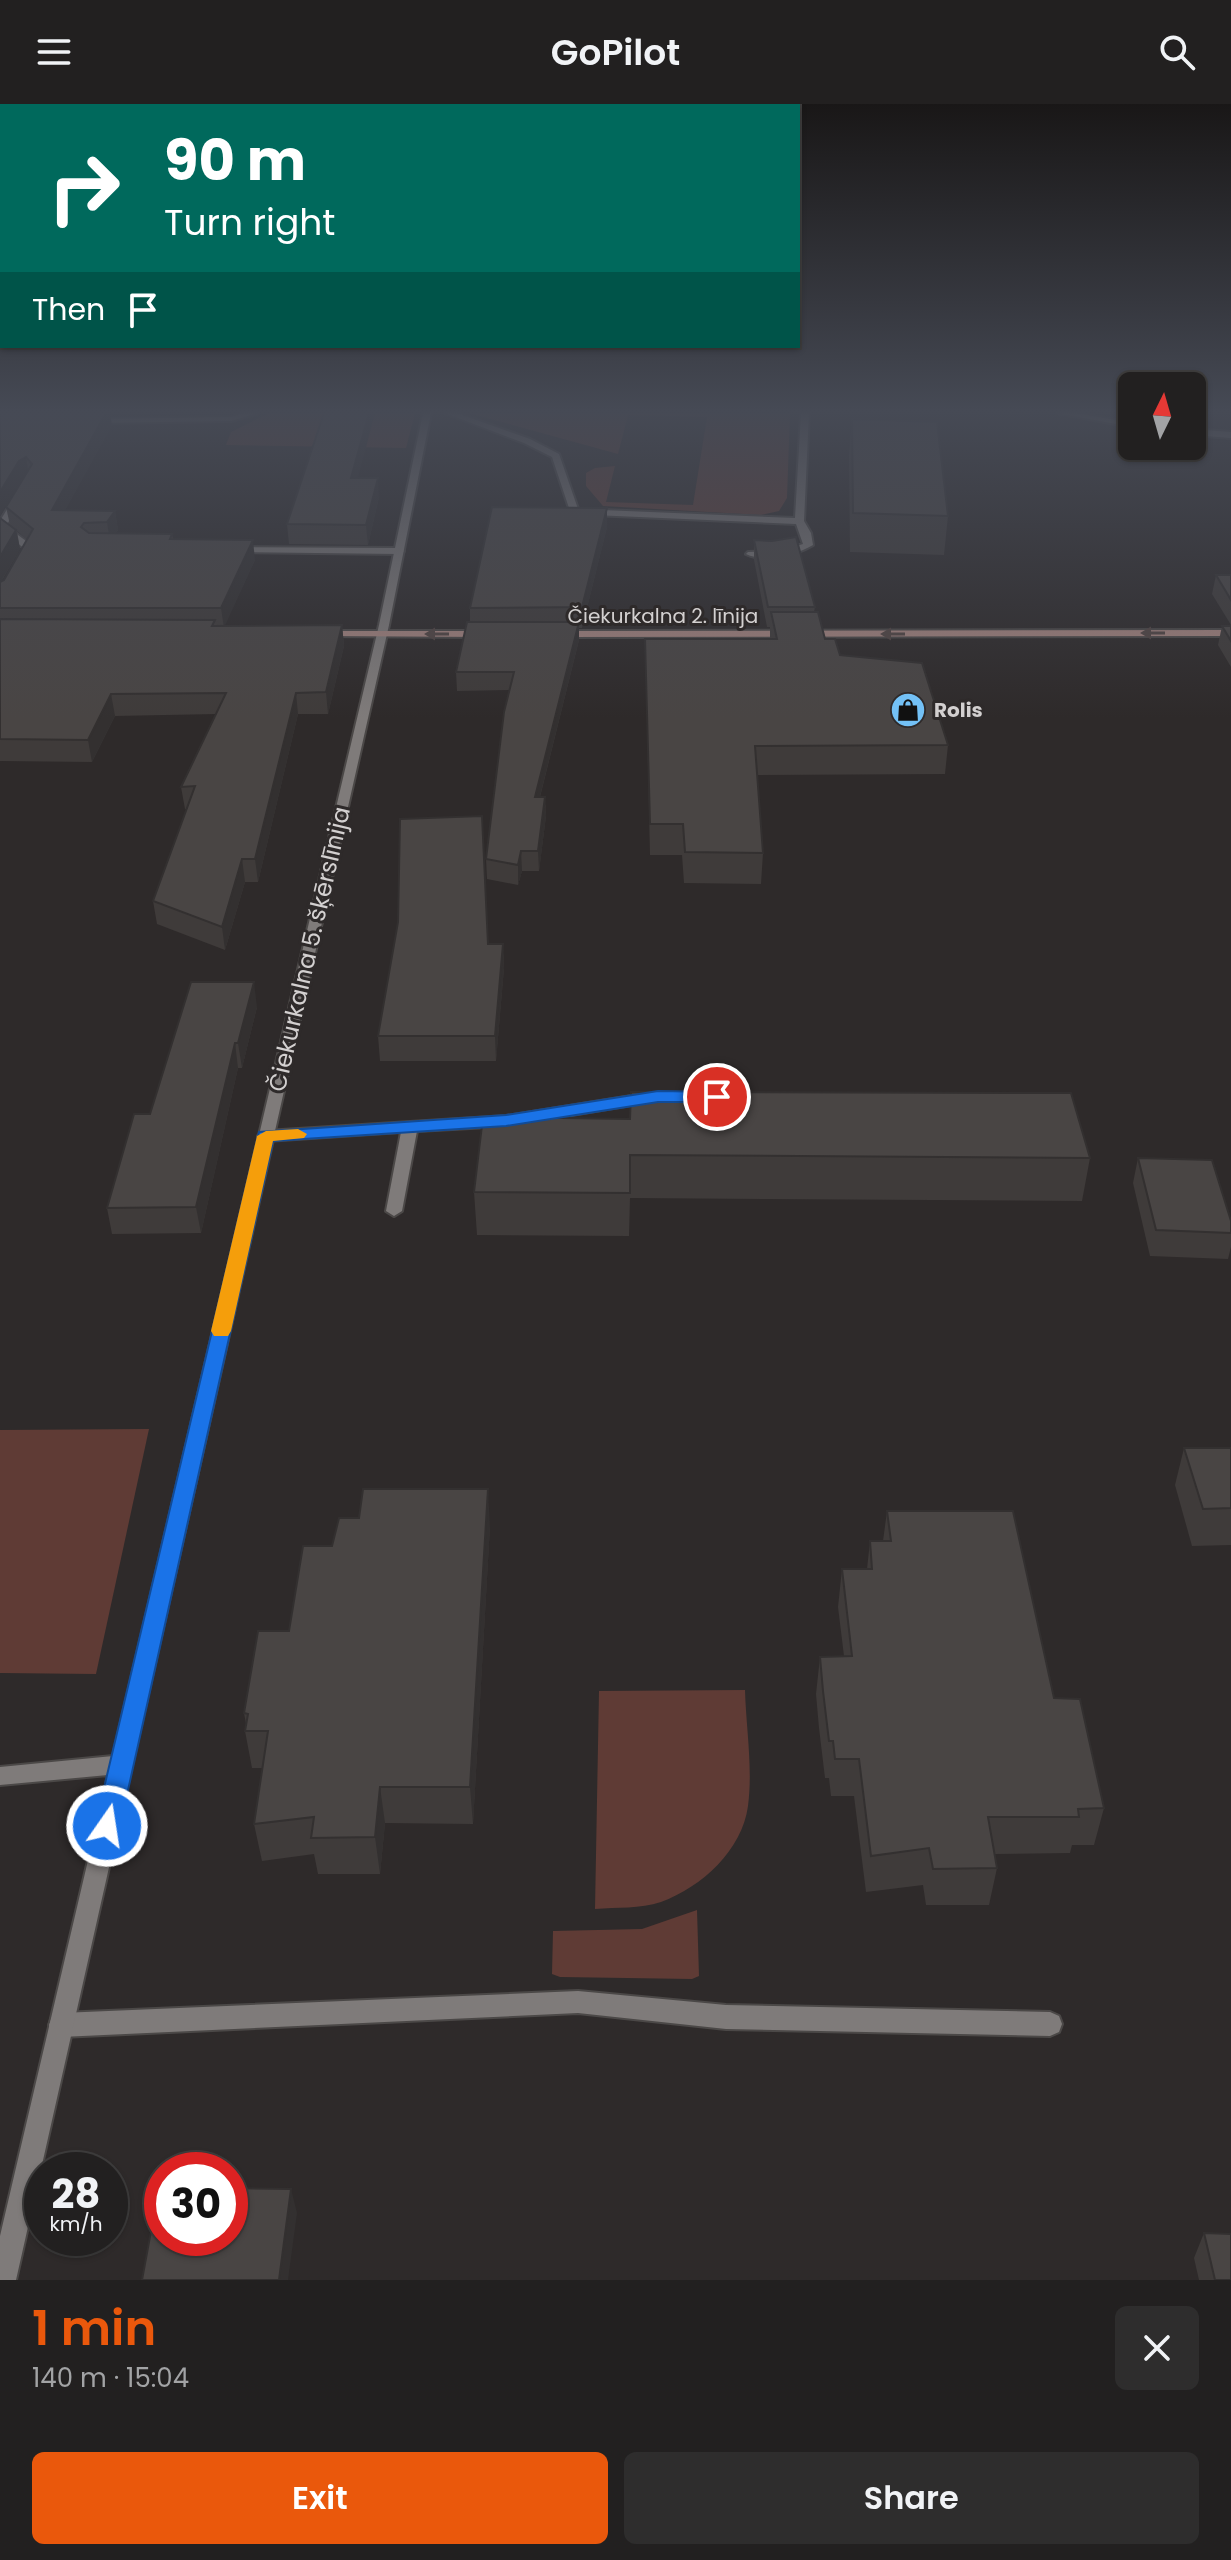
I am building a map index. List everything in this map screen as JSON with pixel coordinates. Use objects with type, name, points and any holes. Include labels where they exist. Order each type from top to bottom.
[{"type":"street","points":[[9,515],[1,527],[29,547],[18,567]]},
{"type":"street","name":"Čiekurkalna 5. šķērslīnija","points":[[3,2280],[382,634],[406,515]]},
{"type":"street","points":[[638,515],[799,521]]},
{"type":"street","points":[[751,554],[781,554],[808,545],[799,515]]},
{"type":"street","points":[[220,549],[399,551]]},
{"type":"street","name":"Čiekurkalna 2. līnija","points":[[537,634],[1231,633]]},
{"type":"street","points":[[318,634],[490,634]]},
{"type":"street","points":[[266,1136],[506,1121],[673,1096]]},
{"type":"street","points":[[394,1211],[410,1127]]},
{"type":"street","points":[[0,1776],[121,1765]]},
{"type":"street","points":[[61,2025],[578,2002],[726,2017],[1050,2024]]},
{"type":"shaded area","points":[[149,1429],[96,1674],[0,1673],[0,1430]]},
{"type":"shaded area","points":[[745,1690],[750,1762],[748,1806],[738,1837],[729,1852],[705,1877],[661,1902],[637,1907],[595,1909],[599,1691]]},
{"type":"shaded area","points":[[697,1910],[699,1976],[692,1979],[560,1977],[552,1974],[553,1931],[642,1929]]},
{"type":"building","points":[[15,515],[112,515],[107,522],[84,523],[81,527],[89,533],[172,534],[170,539],[253,540],[221,608],[0,608],[0,582],[33,529]]},
{"type":"building","points":[[290,515],[369,515],[366,525],[287,524]]},
{"type":"building","points":[[490,515],[605,515],[582,607],[470,608]]},
{"type":"building","points":[[0,518],[16,530],[0,557]]},
{"type":"building","points":[[796,537],[815,607],[768,607],[754,540]]},
{"type":"building","points":[[1216,575],[1231,575],[1231,600]]},
{"type":"building","points":[[771,612],[818,612],[825,639],[835,639],[840,655],[922,663],[948,745],[755,746],[763,853],[685,852],[683,824],[650,824],[645,639],[777,639]]},
{"type":"building","points":[[0,619],[215,620],[212,626],[342,625],[326,692],[296,693],[255,859],[242,859],[222,927],[153,901],[195,786],[181,787],[226,693],[111,694],[88,740],[0,739]]},
{"type":"building","points":[[467,622],[579,622],[535,797],[545,797],[538,851],[521,851],[518,865],[486,859],[504,712],[514,672],[456,672]]},
{"type":"building","points":[[1222,626],[1231,626],[1231,641]]},
{"type":"building","points":[[482,816],[488,944],[503,944],[495,1036],[378,1036],[398,922],[400,819]]},
{"type":"building","points":[[191,982],[254,982],[238,1043],[235,1043],[196,1207],[107,1208],[134,1114],[150,1114]]},
{"type":"building","points":[[631,1092],[1071,1093],[1090,1158],[630,1155],[630,1193],[474,1192],[483,1117],[630,1119]]},
{"type":"building","points":[[1138,1158],[1212,1160],[1231,1221],[1231,1233],[1156,1230]]},
{"type":"building","points":[[1184,1448],[1231,1448],[1231,1508],[1203,1509]]},
{"type":"building","points":[[363,1489],[488,1489],[470,1787],[380,1787],[375,1837],[311,1838],[314,1817],[254,1824],[268,1731],[245,1731],[248,1714],[244,1713],[258,1631],[289,1631],[303,1546],[332,1546],[339,1518],[359,1518]]},
{"type":"building","points":[[887,1511],[1013,1511],[1054,1698],[1080,1699],[1104,1808],[1078,1809],[1079,1817],[988,1817],[997,1868],[933,1869],[929,1848],[871,1856],[859,1759],[835,1759],[833,1741],[829,1741],[820,1657],[852,1656],[842,1569],[872,1569],[870,1541],[891,1541]]},
{"type":"building","points":[[248,2188],[291,2189],[279,2280],[142,2280],[146,2256],[248,2256]]},
{"type":"building","points":[[1204,2233],[1231,2234],[1231,2280],[1215,2280]]},
{"type":"slow traffic","points":[[221,1331],[266,1136],[298,1134]]},
{"type":"place","name":"Rolis","points":[[908,710]]},
{"type":"route","points":[[107,1826],[266,1136],[506,1121],[658,1096],[717,1097]]}]
